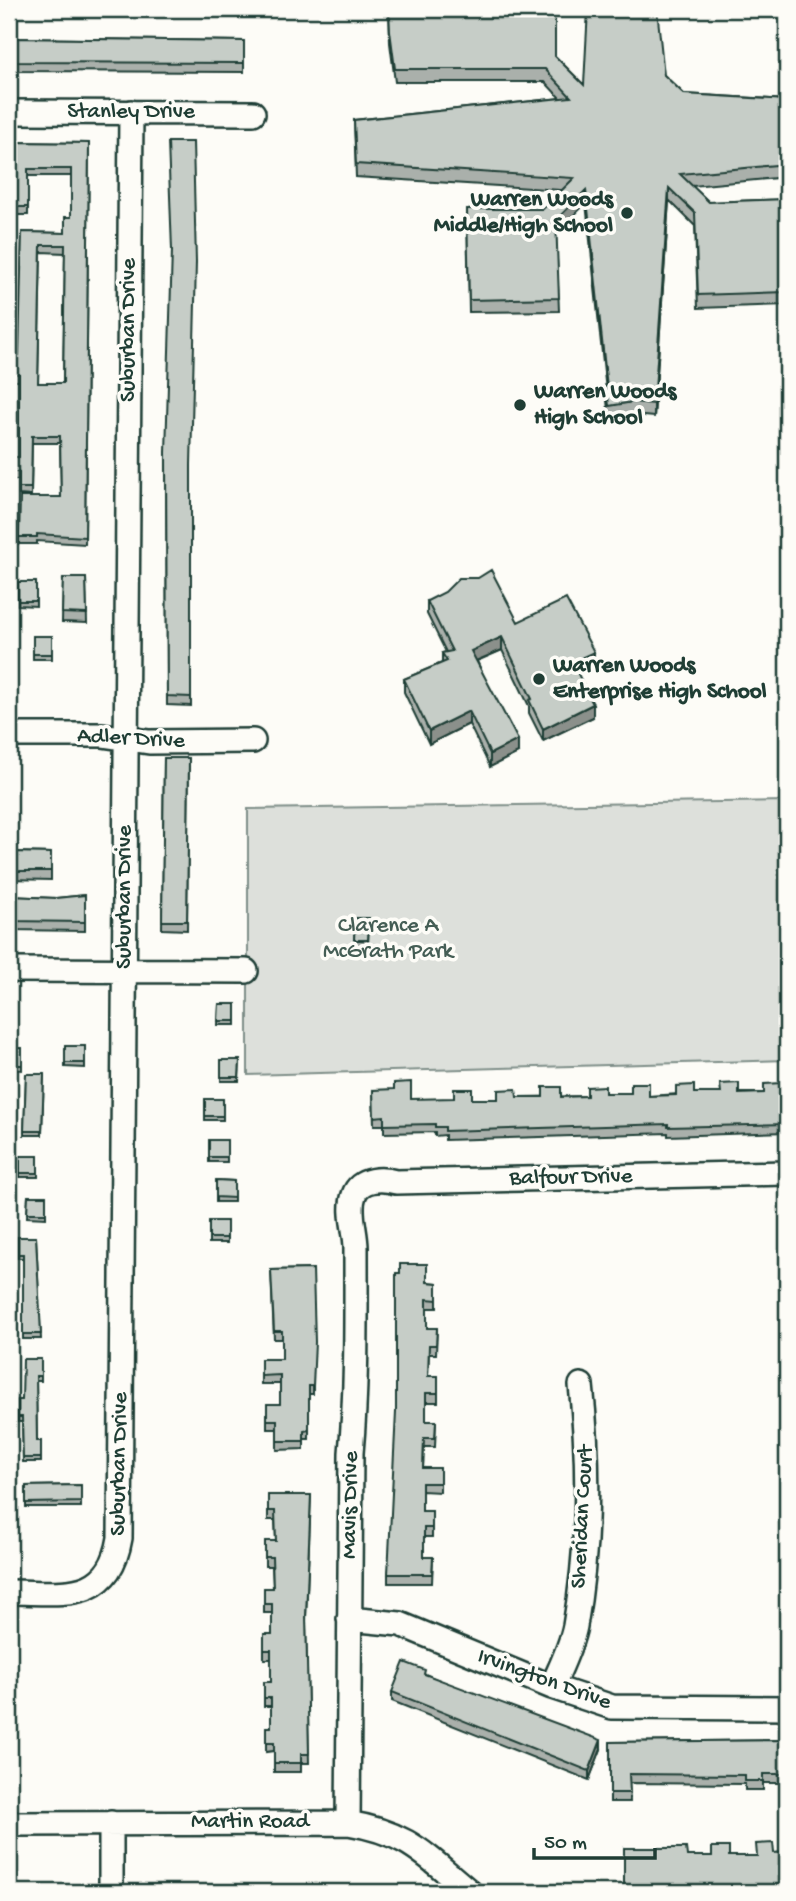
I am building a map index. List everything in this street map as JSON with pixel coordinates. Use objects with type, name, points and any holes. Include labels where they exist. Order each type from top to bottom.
[{"type":"street","name":"Stanley Drive","points":[[9,112],[253,113]]},
{"type":"street","name":"Suburban Drive","points":[[9,1592],[83,1590],[104,1578],[117,1556],[120,1538],[131,112]]},
{"type":"street","name":"Adler Drive","points":[[9,735],[102,735],[149,742],[253,741]]},
{"type":"street","points":[[9,970],[246,971]]},
{"type":"street","name":"Balfour Drive","points":[[357,1188],[363,1183],[385,1179],[396,1182],[787,1173]]},
{"type":"street","name":"Mavis Drive","points":[[348,1823],[351,1453],[355,1407],[356,1243],[352,1204],[357,1188]]},
{"type":"street","name":"Sheridan Court","points":[[552,1687],[575,1628],[586,1549],[587,1440],[581,1385]]},
{"type":"street","name":"Irvington Drive","points":[[349,1619],[400,1624],[552,1687],[612,1707],[787,1708]]},
{"type":"street","points":[[111,1823],[111,1892]]},
{"type":"street","name":"Martin Road","points":[[9,1824],[348,1823],[392,1833],[412,1844],[470,1892]]},
{"type":"green space","name":"Clarence A McGrath Park","points":[[787,801],[787,1060],[248,1075],[248,809]]},
{"type":"building","name":"Warren Woods Middle/High School","points":[[389,9],[555,9],[555,56],[584,85],[588,9],[657,9],[664,75],[684,94],[787,100],[787,164],[680,174],[709,202],[787,199],[787,292],[698,295],[695,213],[669,188],[654,404],[633,402],[609,406],[586,190],[556,220],[559,298],[469,300],[467,209],[543,209],[574,178],[356,164],[354,120],[571,97],[545,69],[395,69]]},
{"type":"building","points":[[9,38],[244,41],[244,63],[9,62]]},
{"type":"building","points":[[9,142],[89,143],[85,537],[37,534],[37,537],[19,537],[20,497],[61,497],[60,436],[32,436],[31,488],[19,488],[19,472],[9,472],[9,457],[19,457],[19,374],[9,374],[9,355],[19,355],[22,232],[65,233],[65,217],[71,217],[71,169],[28,169],[28,207],[9,207]],"holes":[[[41,245],[65,245],[63,383],[38,383]]]},
{"type":"building","points":[[168,142],[193,142],[196,262],[191,465],[191,697],[167,696],[166,453],[172,250]]},
{"type":"building","name":"Warren Woods Enterprise High School","points":[[491,570],[518,622],[566,599],[594,652],[572,662],[593,704],[543,729],[529,700],[532,699],[502,637],[471,651],[518,740],[490,754],[469,711],[429,731],[404,679],[447,661],[442,653],[452,651],[427,601],[445,592],[459,578],[478,578]]},
{"type":"building","points":[[63,578],[86,578],[87,614],[62,613]]},
{"type":"building","points":[[18,582],[36,582],[36,601],[18,601]]},
{"type":"building","points":[[33,636],[52,636],[52,654],[33,654]]},
{"type":"building","points":[[164,758],[189,758],[187,921],[162,921]]},
{"type":"building","points":[[9,849],[11,852],[51,853],[51,871],[9,871]]},
{"type":"building","points":[[85,895],[85,922],[9,921],[9,896],[56,898]]},
{"type":"building","points":[[355,918],[369,918],[368,940],[354,940]]},
{"type":"building","points":[[219,1004],[236,1004],[236,1021],[218,1021]]},
{"type":"building","points":[[65,1046],[85,1046],[85,1063],[65,1063]]},
{"type":"building","points":[[9,1048],[22,1048],[22,1065],[9,1065]]},
{"type":"building","points":[[221,1060],[240,1060],[239,1077],[221,1077]]},
{"type":"building","points":[[26,1074],[44,1074],[42,1131],[24,1131]]},
{"type":"building","points":[[411,1082],[411,1099],[454,1098],[454,1089],[472,1089],[472,1099],[498,1099],[498,1090],[516,1089],[517,1097],[543,1097],[543,1087],[561,1087],[561,1097],[587,1096],[587,1087],[605,1086],[605,1093],[631,1093],[631,1083],[649,1083],[649,1096],[676,1095],[676,1086],[694,1085],[694,1093],[721,1093],[720,1084],[739,1083],[739,1094],[764,1093],[764,1084],[782,1083],[783,1091],[787,1091],[787,1124],[668,1127],[668,1124],[445,1131],[445,1127],[435,1127],[435,1124],[384,1125],[384,1116],[374,1117],[373,1090],[394,1089],[394,1083]]},
{"type":"building","points":[[205,1099],[223,1099],[223,1116],[205,1116]]},
{"type":"building","points":[[209,1140],[227,1140],[227,1157],[209,1157]]},
{"type":"building","points":[[20,1156],[38,1156],[38,1173],[20,1173]]},
{"type":"building","points":[[216,1180],[234,1181],[234,1198],[216,1197]]},
{"type":"building","points":[[28,1196],[46,1196],[46,1213],[27,1213]]},
{"type":"building","points":[[209,1221],[227,1221],[227,1238],[209,1238]]},
{"type":"building","points":[[18,1237],[36,1237],[41,1334],[23,1334],[23,1254],[18,1254]]},
{"type":"building","points":[[400,1264],[427,1264],[427,1282],[437,1283],[437,1300],[427,1299],[427,1328],[437,1328],[436,1345],[429,1345],[428,1376],[438,1376],[438,1393],[426,1393],[426,1421],[436,1421],[435,1438],[424,1438],[423,1468],[440,1468],[440,1483],[422,1483],[422,1511],[432,1511],[432,1528],[424,1528],[424,1557],[433,1557],[432,1574],[388,1574],[396,1412],[396,1273],[400,1273]]},
{"type":"building","points":[[313,1269],[315,1342],[313,1386],[309,1386],[309,1430],[304,1431],[304,1441],[277,1441],[277,1420],[267,1420],[267,1404],[280,1404],[280,1375],[261,1376],[261,1359],[282,1359],[282,1331],[274,1331],[271,1270]]},
{"type":"building","points":[[23,1359],[41,1359],[41,1376],[36,1376],[37,1441],[41,1441],[41,1458],[23,1458],[22,1417],[18,1417],[18,1400],[22,1400]]},
{"type":"building","points":[[81,1485],[81,1502],[26,1503],[26,1486]]},
{"type":"building","points":[[268,1495],[311,1495],[306,1615],[309,1754],[301,1754],[301,1763],[274,1763],[274,1743],[266,1743],[266,1727],[271,1727],[271,1698],[264,1698],[264,1682],[271,1682],[271,1650],[264,1650],[264,1634],[272,1634],[272,1604],[264,1604],[264,1588],[273,1588],[272,1557],[265,1557],[265,1541],[276,1541],[275,1511],[268,1511]]},
{"type":"building","points":[[404,1662],[425,1670],[424,1674],[601,1740],[589,1771],[392,1692]]},
{"type":"building","points":[[787,1740],[787,1774],[763,1774],[763,1781],[745,1781],[745,1775],[629,1774],[630,1793],[610,1793],[610,1742]]},
{"type":"building","points":[[773,1843],[774,1853],[787,1852],[787,1886],[624,1888],[624,1848],[686,1848],[687,1856],[712,1856],[712,1847],[729,1847],[729,1856],[757,1856],[756,1844]]},
{"type":"place","name":"Warren Woods Middle/High School","points":[[627,213]]},
{"type":"place","name":"Warren Woods High School","points":[[520,405]]},
{"type":"place","name":"Warren Woods Enterprise High School","points":[[539,679]]}]
